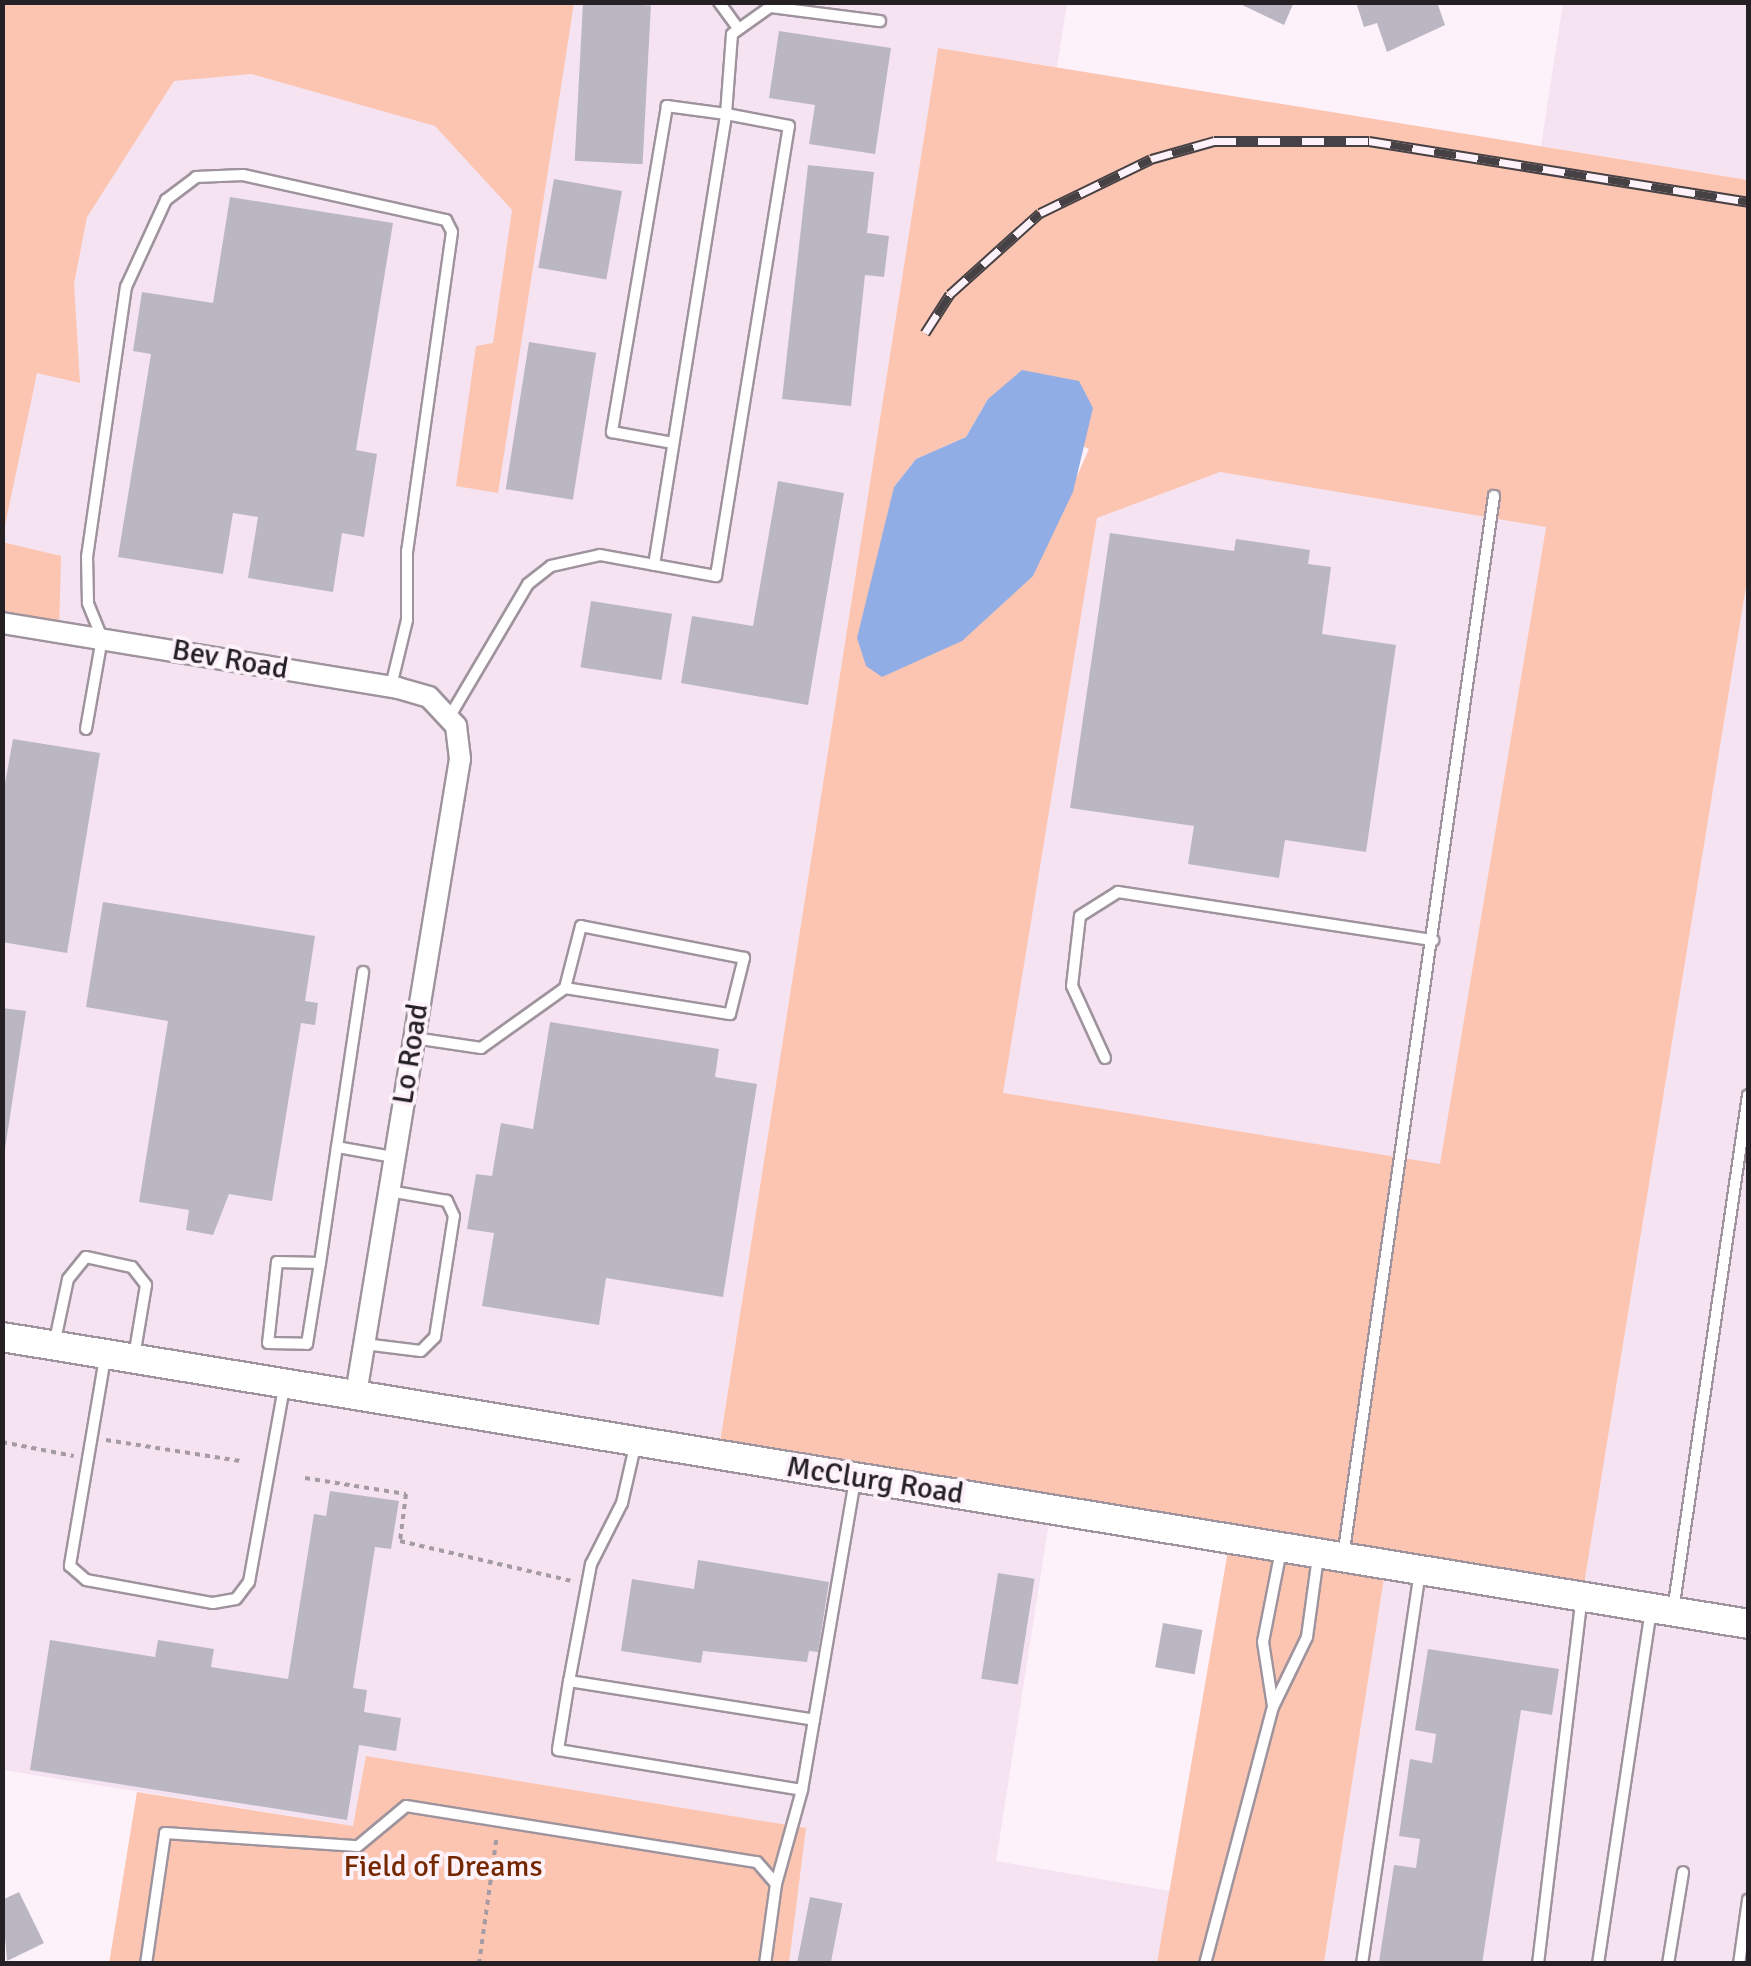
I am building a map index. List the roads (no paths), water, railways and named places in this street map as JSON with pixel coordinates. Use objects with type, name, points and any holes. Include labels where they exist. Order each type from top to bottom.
[{"type":"street","name":"Bev Road","points":[[2,623],[390,687],[429,697],[450,716]]},
{"type":"street","name":"Lo Road","points":[[356,1394],[460,759],[450,716]]},
{"type":"street","name":"McClurg Road","points":[[2,1337],[1748,1624]]},
{"type":"lane","points":[[654,565],[737,28],[719,2]]},
{"type":"lane","points":[[737,28],[770,8],[880,21]]},
{"type":"lane","points":[[450,716],[510,611],[551,566],[600,556],[716,576],[789,126],[667,106],[612,432],[673,443]]},
{"type":"lane","points":[[86,728],[102,638],[88,603],[87,557],[126,287],[166,200],[196,178],[243,175],[446,220],[452,232],[407,551],[407,620],[390,687]]},
{"type":"lane","points":[[1205,1964],[1273,1707],[1306,1637],[1330,1555],[1433,940],[1494,496]]},
{"type":"lane","points":[[1105,1058],[1072,986],[1080,916],[1118,892],[1433,940]]},
{"type":"lane","points":[[413,1038],[481,1048],[565,988],[581,926],[744,958],[730,1014],[565,988]]},
{"type":"lane","points":[[320,1263],[278,1262],[268,1342],[307,1344],[320,1263],[363,972]]},
{"type":"lane","points":[[1598,1964],[1748,1094]]},
{"type":"lane","points":[[337,1147],[394,1157]]},
{"type":"lane","points":[[364,1344],[420,1350],[435,1337],[454,1216],[447,1201],[388,1191]]},
{"type":"lane","points":[[54,1345],[68,1279],[86,1258],[132,1267],[146,1286],[134,1358]]},
{"type":"lane","points":[[106,1353],[70,1566],[86,1580],[213,1603],[236,1599],[249,1582],[286,1382]]},
{"type":"lane","points":[[636,1441],[586,1584],[558,1750],[802,1790]]},
{"type":"lane","points":[[764,1964],[776,1884],[802,1790],[855,1478]]},
{"type":"lane","points":[[1273,1707],[1264,1642],[1281,1548]]},
{"type":"lane","points":[[1362,1964],[1420,1570]]},
{"type":"lane","points":[[1538,1964],[1582,1597]]},
{"type":"lane","points":[[569,1680],[814,1720]]},
{"type":"lane","points":[[146,1964],[165,1833],[358,1846],[406,1806],[757,1862],[776,1884]]},
{"type":"lane","points":[[1668,1964],[1683,1872]]},
{"type":"lane","points":[[1739,1964],[1748,1900]]},
{"type":"water","points":[[1022,370],[1079,381],[1093,408],[1073,492],[1033,576],[962,641],[882,677],[866,666],[857,638],[894,487],[916,459],[966,437],[988,399]]},
{"type":"railway","points":[[925,333],[950,294],[1040,213],[1151,159],[1214,141],[1369,141],[1748,202]]},
{"type":"park label","name":"Field of Dreams","points":[[443,1867]]}]
